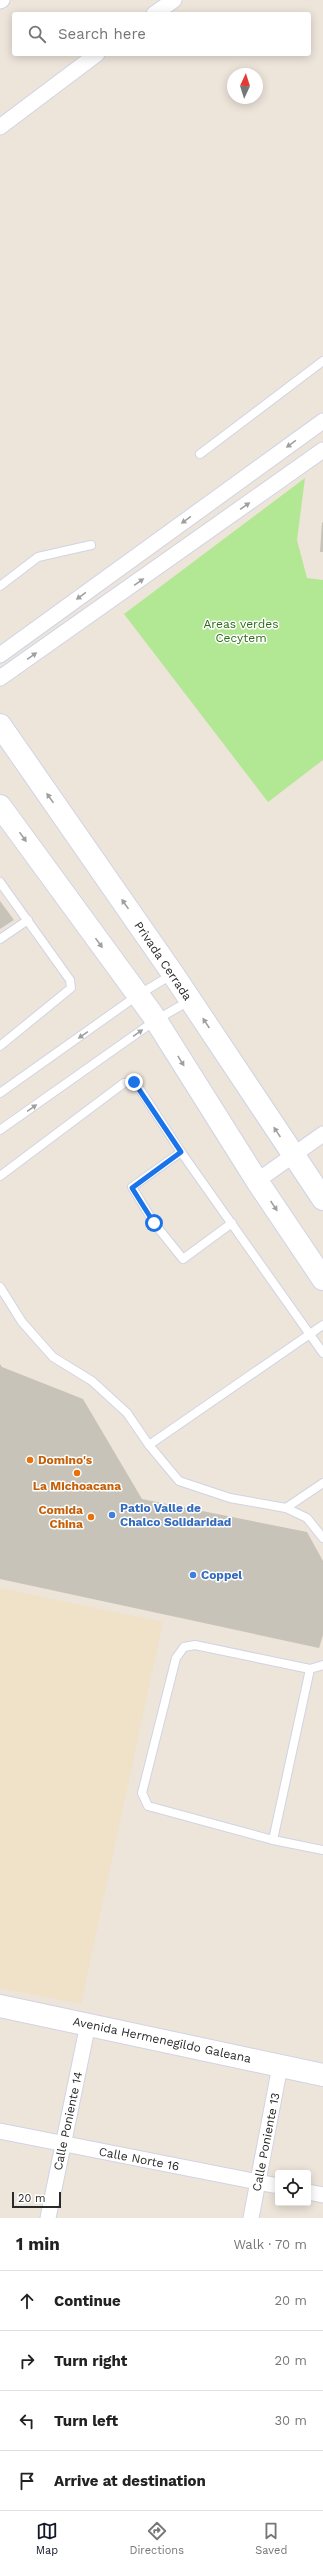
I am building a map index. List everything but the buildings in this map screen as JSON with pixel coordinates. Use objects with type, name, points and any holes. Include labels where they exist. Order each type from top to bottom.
[{"type":"street","points":[[157,12],[174,0]]},
{"type":"street","points":[[0,127],[94,56]]},
{"type":"street","points":[[0,655],[323,421]]},
{"type":"street","points":[[0,678],[323,450]]},
{"type":"street","points":[[250,474],[263,493]]},
{"type":"street","name":"Privada Cerrada","points":[[0,725],[173,974],[323,1199]]},
{"type":"street","points":[[0,806],[156,1020],[257,1180],[323,1279]]},
{"type":"street","points":[[257,1180],[294,1156],[323,1134]]},
{"type":"street","name":"Avenida Hermenegildo Galeana","points":[[0,2006],[323,2074]]},
{"type":"street","name":"Calle Poniente 14","points":[[48,2218],[88,2024]]},
{"type":"street","name":"Calle Poniente 13","points":[[251,2218],[280,2066]]},
{"type":"street","name":"Calle Norte 16","points":[[0,2131],[275,2185]]},
{"type":"street","points":[[311,2193],[323,2195]]},
{"type":"lane","points":[[200,454],[323,361]]},
{"type":"lane","points":[[0,586],[38,557],[91,545]]},
{"type":"lane","points":[[0,882],[70,980],[71,988],[0,1046]]},
{"type":"lane","points":[[0,939],[28,920]]},
{"type":"lane","points":[[0,1094],[138,996],[173,974]]},
{"type":"lane","points":[[0,1130],[156,1020],[190,1000]]},
{"type":"lane","points":[[0,1176],[124,1083],[134,1082],[181,1152],[308,1334],[323,1353]]},
{"type":"lane","points":[[181,1152],[132,1188],[154,1223],[183,1259],[232,1223]]},
{"type":"lane","points":[[0,1287],[22,1322],[53,1357],[92,1381],[127,1414],[179,1481],[230,1498],[286,1508],[307,1518],[323,1538]]},
{"type":"lane","points":[[150,1445],[323,1325]]},
{"type":"lane","points":[[286,1508],[323,1483]]},
{"type":"lane","points":[[323,1665],[310,1669],[195,1645],[184,1647],[176,1658],[142,1794],[148,1806],[274,1840],[323,1850]]},
{"type":"lane","points":[[274,1840],[310,1669]]},
{"type":"shaded area","points":[[0,1588],[163,1622],[81,2004],[0,1988]]},
{"type":"green space","name":"Areas verdes Cecytem","points":[[305,478],[297,540],[307,578],[323,580],[323,760],[268,802],[124,614]]},
{"type":"place","name":"Domino's","points":[[30,1460]]},
{"type":"place","name":"La Michoacana","points":[[77,1473]]},
{"type":"place","name":"Patio Valle de Chalco Solidaridad","points":[[112,1515]]},
{"type":"place","name":"Comida China","points":[[91,1517]]},
{"type":"place","name":"Coppel","points":[[193,1575]]},
{"type":"route","points":[[134,1082],[181,1152],[132,1188],[154,1223]]}]
